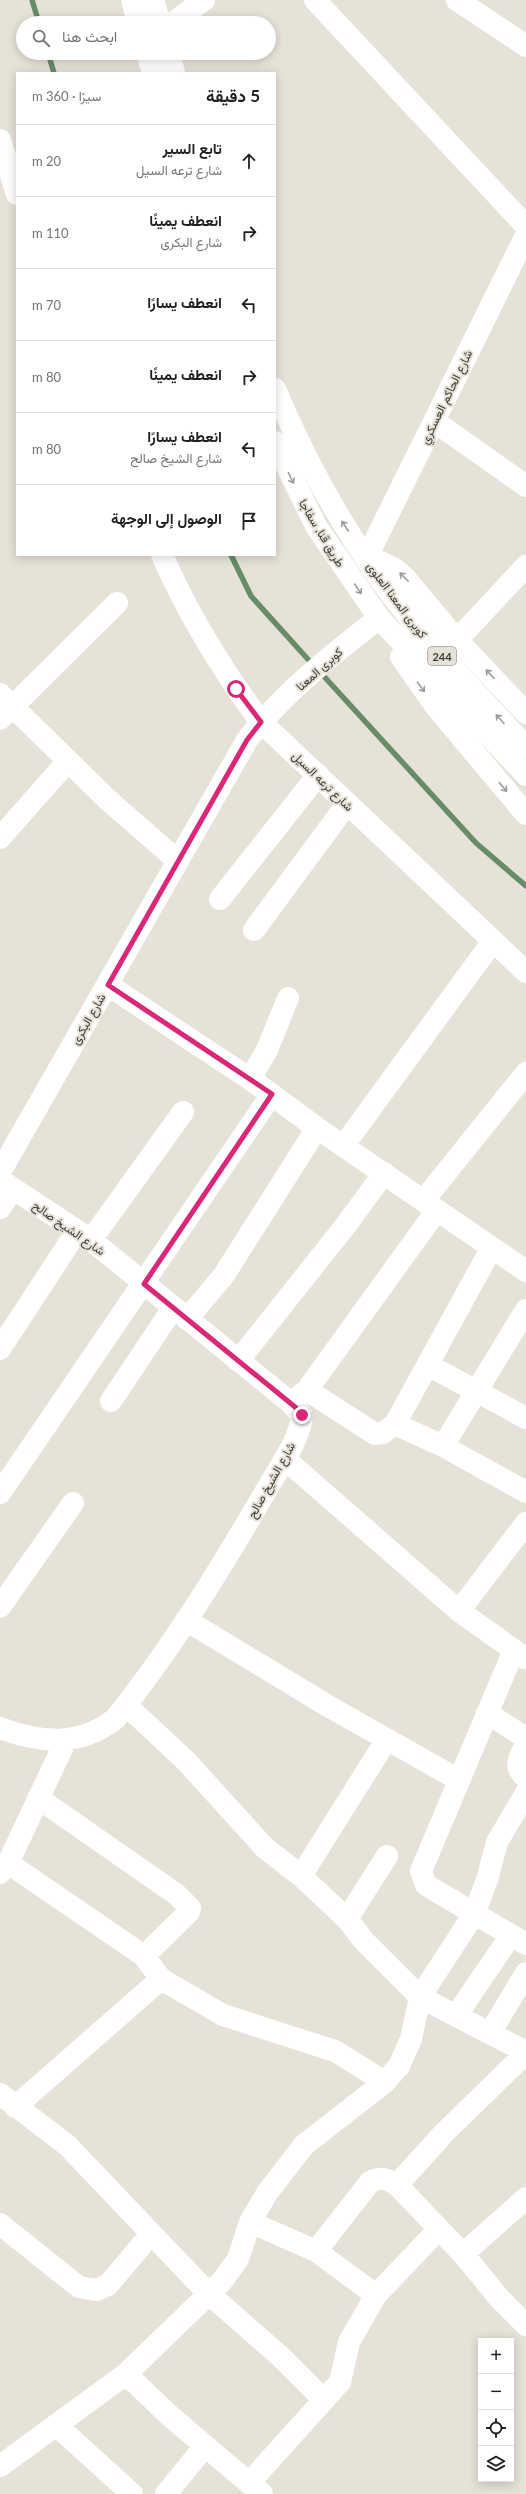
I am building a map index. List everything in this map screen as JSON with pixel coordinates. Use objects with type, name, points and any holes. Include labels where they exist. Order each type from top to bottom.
[{"type":"main road","points":[[132,0],[136,16]]},
{"type":"main road","points":[[153,0],[158,16]]},
{"type":"main road","points":[[182,16],[204,0]]},
{"type":"main road","points":[[315,0],[526,226]]},
{"type":"main road","points":[[457,0],[526,46]]},
{"type":"main road","points":[[149,60],[153,72]]},
{"type":"main road","points":[[170,60],[174,72]]},
{"type":"main road","points":[[0,140],[9,184]]},
{"type":"main road","name":"شارع الحاكم العسكري","points":[[366,559],[526,235]]},
{"type":"main road","name":"طريق قنا, سفاجا","points":[[276,391],[321,485],[366,559]]},
{"type":"main road","points":[[434,421],[526,486]]},
{"type":"main road","name":"طريق قنا, سفاجا","points":[[276,444],[316,526],[378,618]]},
{"type":"main road","name":"شارع ترعه السيل","points":[[162,556],[178,592],[236,689],[261,722],[526,972]]},
{"type":"main road","points":[[366,559],[381,562],[395,569],[457,640],[526,713]]},
{"type":"main road","name":"كوبرى المعنا العلوى","points":[[366,559],[422,632],[526,747]]},
{"type":"main road","points":[[457,640],[526,566]]},
{"type":"main road","points":[[117,604],[4,706],[68,761],[178,861]]},
{"type":"main road","points":[[378,618],[414,679],[526,814]]},
{"type":"main road","name":"كوبرى المعنا العلوى","points":[[378,618],[526,775]]},
{"type":"main road","name":"كوبرى المعنا","points":[[261,722],[280,703],[378,618]]},
{"type":"main road","name":"شارع البكرى","points":[[0,1208],[4,1180],[108,985],[247,740],[261,722]]},
{"type":"main road","points":[[0,838],[68,761]]},
{"type":"main road","points":[[220,899],[318,775]]},
{"type":"main road","points":[[254,930],[347,804]]},
{"type":"main road","points":[[344,1145],[493,942]]},
{"type":"main road","points":[[108,985],[272,1094],[317,1128],[344,1145],[491,1249],[526,1271]]},
{"type":"main road","points":[[250,1079],[268,1050],[288,998]]},
{"type":"main road","points":[[491,1249],[395,1424],[383,1434],[375,1434],[299,1397],[430,1205],[526,1073]]},
{"type":"main road","points":[[0,1493],[144,1284],[272,1094]]},
{"type":"main road","points":[[0,1349],[84,1236],[183,1112]]},
{"type":"main road","points":[[111,1401],[180,1313],[224,1275],[317,1128]]},
{"type":"main road","points":[[238,1360],[346,1225],[384,1173]]},
{"type":"main road","name":"شارع الشيخ صالح","points":[[0,1728],[38,1738],[66,1740],[84,1738],[115,1720],[186,1620],[231,1550],[284,1459],[302,1418],[299,1397],[238,1360],[84,1236],[4,1180]]},
{"type":"main road","points":[[443,1446],[526,1310]]},
{"type":"main road","points":[[428,1365],[477,1390],[526,1418]]},
{"type":"main road","points":[[395,1424],[443,1446],[526,1492]]},
{"type":"main road","points":[[284,1459],[459,1611],[520,1654],[487,1713],[423,1865],[422,1877],[426,1885],[519,1940],[456,2016]]},
{"type":"main road","points":[[0,1608],[73,1503]]},
{"type":"main road","points":[[459,1611],[526,1523]]},
{"type":"main road","points":[[186,1620],[459,1780]]},
{"type":"main road","points":[[126,1705],[186,1761],[265,1848],[300,1876],[347,1919],[364,1941],[420,1997],[526,2053],[444,2133],[397,2185]]},
{"type":"main road","points":[[487,1713],[526,1738]]},
{"type":"main road","points":[[300,1876],[387,1739]]},
{"type":"main road","points":[[66,1740],[4,1868],[144,1956],[161,1979],[224,2015],[336,2051],[385,2082]]},
{"type":"main road","points":[[526,1743],[517,1765],[518,1771],[526,1778]]},
{"type":"main road","points":[[0,2466],[126,2374],[208,2293],[222,2282],[238,2259],[250,2222],[267,2193],[304,2145],[385,2082],[406,2056],[420,1997],[474,1914],[487,1880],[497,1842],[526,1793]]},
{"type":"main road","points":[[38,1798],[176,1894],[188,1904],[190,1908],[189,1912],[144,1956]]},
{"type":"main road","points":[[347,1919],[387,1856]]},
{"type":"main road","points":[[490,2033],[526,1973]]},
{"type":"main road","points":[[161,1979],[8,2101],[67,2145],[208,2293],[281,2357],[324,2400]]},
{"type":"main road","points":[[316,2250],[370,2182],[382,2178],[397,2185],[463,2254],[500,2300],[526,2325]]},
{"type":"main road","points":[[463,2254],[526,2198]]},
{"type":"main road","points":[[250,2222],[316,2250],[376,2295]]},
{"type":"main road","points":[[0,2224],[79,2287],[96,2290],[108,2285],[151,2234]]},
{"type":"main road","points":[[126,2374],[205,2446],[256,2488],[324,2400],[340,2382],[348,2342],[376,2295],[439,2229]]},
{"type":"main road","points":[[56,2425],[132,2494]]},
{"type":"main road","points":[[166,2494],[205,2446]]},
{"type":"waterway","points":[[32,0],[37,16]]},
{"type":"waterway","points":[[50,60],[54,72]]},
{"type":"waterway","points":[[231,556],[251,596],[314,666]]},
{"type":"waterway","points":[[320,672],[476,843],[526,886]]},
{"type":"route","points":[[236,689],[261,722],[247,740],[108,985],[272,1094],[238,1147],[144,1284],[300,1411],[302,1415]]}]
